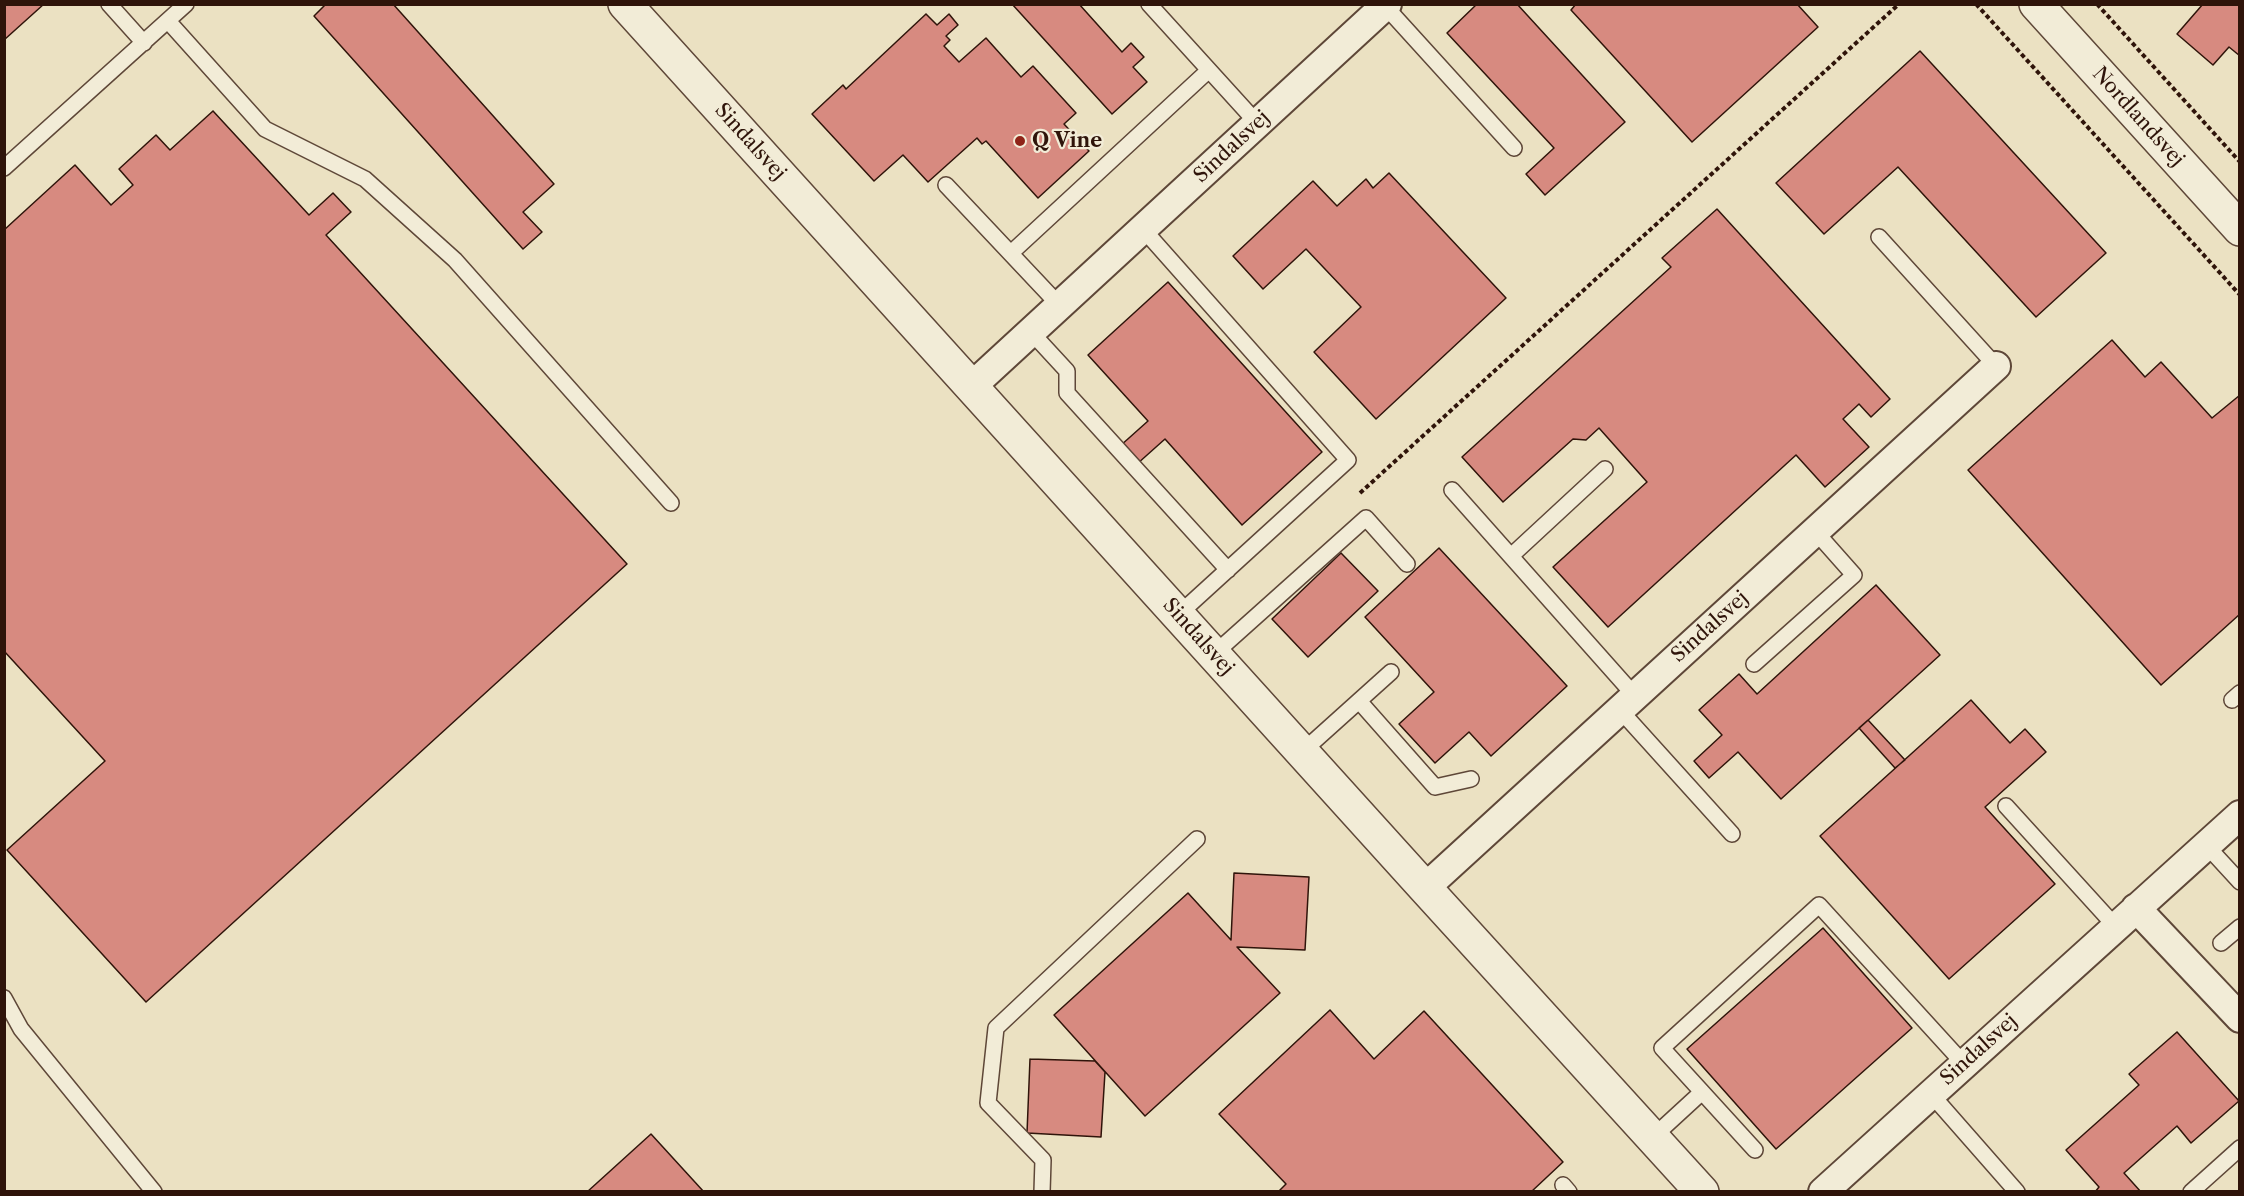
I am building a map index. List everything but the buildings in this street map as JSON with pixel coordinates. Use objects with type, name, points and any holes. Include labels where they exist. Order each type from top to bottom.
[{"type":"street","name":"Sindalsvej","points":[[625,4],[1702,1191]]},
{"type":"street","name":"Nordlandsvej","points":[[2036,4],[2240,229]]},
{"type":"street","name":"Sindalsvej","points":[[971,387],[1386,5]]},
{"type":"street","name":"Sindalsvej","points":[[1425,888],[1996,366]]},
{"type":"street","name":"Sindalsvej","points":[[1823,1191],[2240,815]]},
{"type":"street","points":[[2126,917],[2240,1018]]},
{"type":"lane","points":[[109,4],[144,42]]},
{"type":"lane","points":[[4,168],[186,4]]},
{"type":"lane","points":[[1149,4],[1258,124]]},
{"type":"lane","points":[[1386,5],[1514,148]]},
{"type":"lane","points":[[168,21],[265,129],[365,179],[455,260],[671,503]]},
{"type":"lane","points":[[1011,253],[1209,70]]},
{"type":"lane","points":[[946,185],[1060,306]]},
{"type":"lane","points":[[1143,229],[1348,460],[1178,615]]},
{"type":"lane","points":[[1879,237],[1996,366]]},
{"type":"lane","points":[[1031,332],[1067,372],[1067,393],[1228,570]]},
{"type":"lane","points":[[1511,556],[1605,469]]},
{"type":"lane","points":[[1452,490],[1511,556],[1732,834]]},
{"type":"lane","points":[[1214,654],[1366,518],[1407,564]]},
{"type":"lane","points":[[1754,664],[1854,575],[1815,531]]},
{"type":"lane","points":[[1302,752],[1391,672]]},
{"type":"lane","points":[[1359,701],[1435,787],[1471,779]]},
{"type":"lane","points":[[2006,806],[2126,917]]},
{"type":"lane","points":[[1042,1191],[1043,1160],[988,1102],[996,1028],[1197,839]]},
{"type":"lane","points":[[2206,845],[2240,882]]},
{"type":"lane","points":[[1755,1150],[1662,1048],[1818,905],[1964,1064]]},
{"type":"lane","points":[[2221,943],[2240,927]]},
{"type":"lane","points":[[4,998],[21,1029],[154,1191]]},
{"type":"lane","points":[[1653,1137],[1702,1092]]},
{"type":"lane","points":[[1931,1094],[2017,1191]]},
{"type":"lane","points":[[2192,1191],[2240,1148]]},
{"type":"path","points":[[1359,494],[1899,4]]},
{"type":"path","points":[[1976,4],[2240,296]]},
{"type":"path","points":[[2097,4],[2240,162]]},
{"type":"place","name":"Q Vine","points":[[1020,141]]}]
